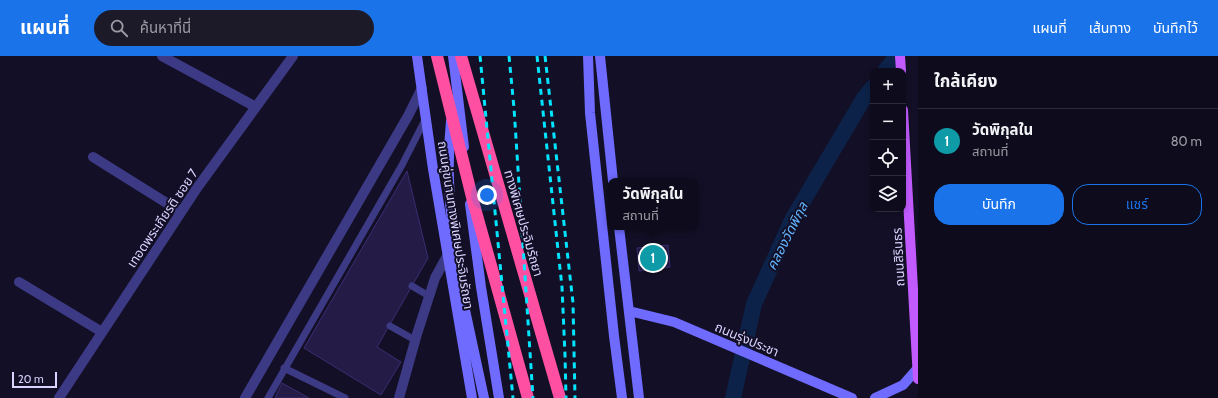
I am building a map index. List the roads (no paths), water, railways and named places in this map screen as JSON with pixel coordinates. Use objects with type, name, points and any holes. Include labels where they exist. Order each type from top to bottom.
[{"type":"highway","points":[[437,56],[473,201],[528,398]]},
{"type":"highway","name":"ทางพิเศษประจิมรัถยา","points":[[461,56],[560,398]]},
{"type":"main road","name":"ถนนคู่ขนานทางพิเศษประจิมรัถยา","points":[[417,56],[433,169],[472,398]]},
{"type":"main road","points":[[453,56],[481,287],[500,398]]},
{"type":"main road","points":[[588,56],[590,113],[622,398]]},
{"type":"main road","points":[[600,56],[613,178]]},
{"type":"main road","points":[[900,56],[901,68]]},
{"type":"main road","points":[[456,76],[450,126],[448,185],[450,213],[460,284]]},
{"type":"main road","name":"ถนนสิรินธร","points":[[905,140],[918,374]]},
{"type":"main road","points":[[433,169],[460,284],[484,398]]},
{"type":"main road","points":[[619,230],[639,398]]},
{"type":"main road","name":"ถนนรุ่งประชา","points":[[629,311],[674,322],[852,398]]},
{"type":"main road","points":[[875,398],[903,385],[918,374]]},
{"type":"street","points":[[162,56],[256,107]]},
{"type":"street","name":"เทอดพระเกียรติ ซอย 7","points":[[59,398],[181,212],[293,56]]},
{"type":"street","points":[[245,398],[408,116],[422,88]]},
{"type":"street","points":[[93,157],[181,212]]},
{"type":"street","points":[[398,398],[434,278],[447,256]]},
{"type":"street","points":[[19,282],[102,332]]},
{"type":"lane","points":[[268,398],[402,165],[426,118]]},
{"type":"lane","points":[[412,286],[429,296]]},
{"type":"lane","points":[[390,326],[415,340]]},
{"type":"lane","points":[[284,368],[345,398]]},
{"type":"waterway","name":"คลองวัดพิกุล","points":[[887,68],[897,56]]},
{"type":"waterway","name":"คลองวัดพิกุล","points":[[733,398],[754,304],[793,218],[864,98],[870,91]]},
{"type":"railway","points":[[480,56],[513,398]]},
{"type":"railway","points":[[509,56],[514,108],[533,398]]},
{"type":"railway","points":[[537,56],[562,287],[566,398]]},
{"type":"railway","points":[[545,56],[573,303],[575,398]]},
{"type":"place","name":"วัดพิกุลใน","points":[[653,258]]}]
